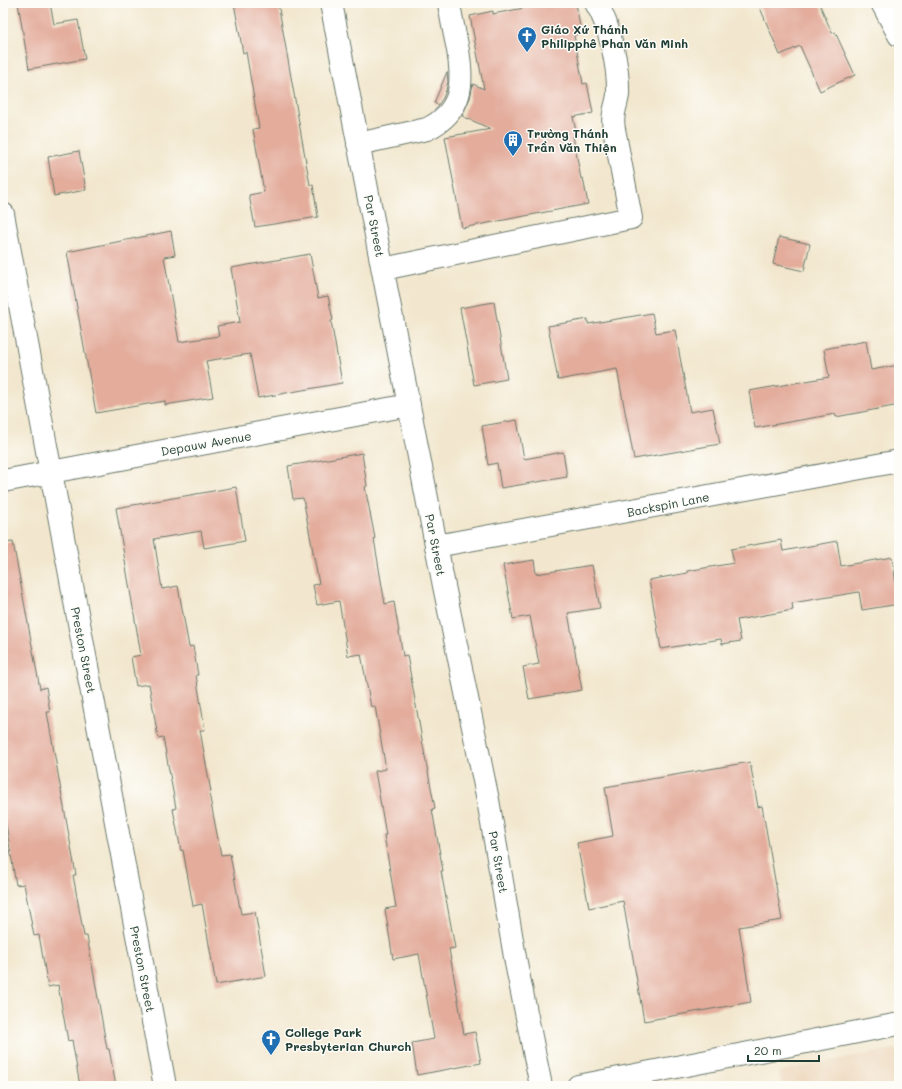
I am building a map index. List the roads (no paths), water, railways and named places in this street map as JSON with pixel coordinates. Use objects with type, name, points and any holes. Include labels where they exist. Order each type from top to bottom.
[{"type":"street","name":"Par Street","points":[[331,3],[436,546],[488,800],[516,963],[541,1086]]},
{"type":"street","points":[[358,144],[427,130],[437,124],[450,111],[457,100],[461,87],[461,66],[449,3]]},
{"type":"street","points":[[383,269],[631,218],[614,129],[613,115],[618,94],[618,79],[614,57],[600,9],[596,3]]},
{"type":"street","points":[[882,3],[899,35]]},
{"type":"street","name":"Preston Street","points":[[3,214],[165,1086]]},
{"type":"street","name":"Depauw Avenue","points":[[3,481],[409,405]]},
{"type":"street","name":"Backspin Lane","points":[[436,546],[899,460]]},
{"type":"street","points":[[578,1086],[899,1024]]},
{"type":"place","name":"Giáo Xứ Thánh Philipphê Phan Văn Minh","points":[[527,53]]},
{"type":"place","name":"Trường Thánh Trần Văn Thiện","points":[[513,157]]},
{"type":"place","name":"College Park Presbyterian Church","points":[[271,1056]]}]
